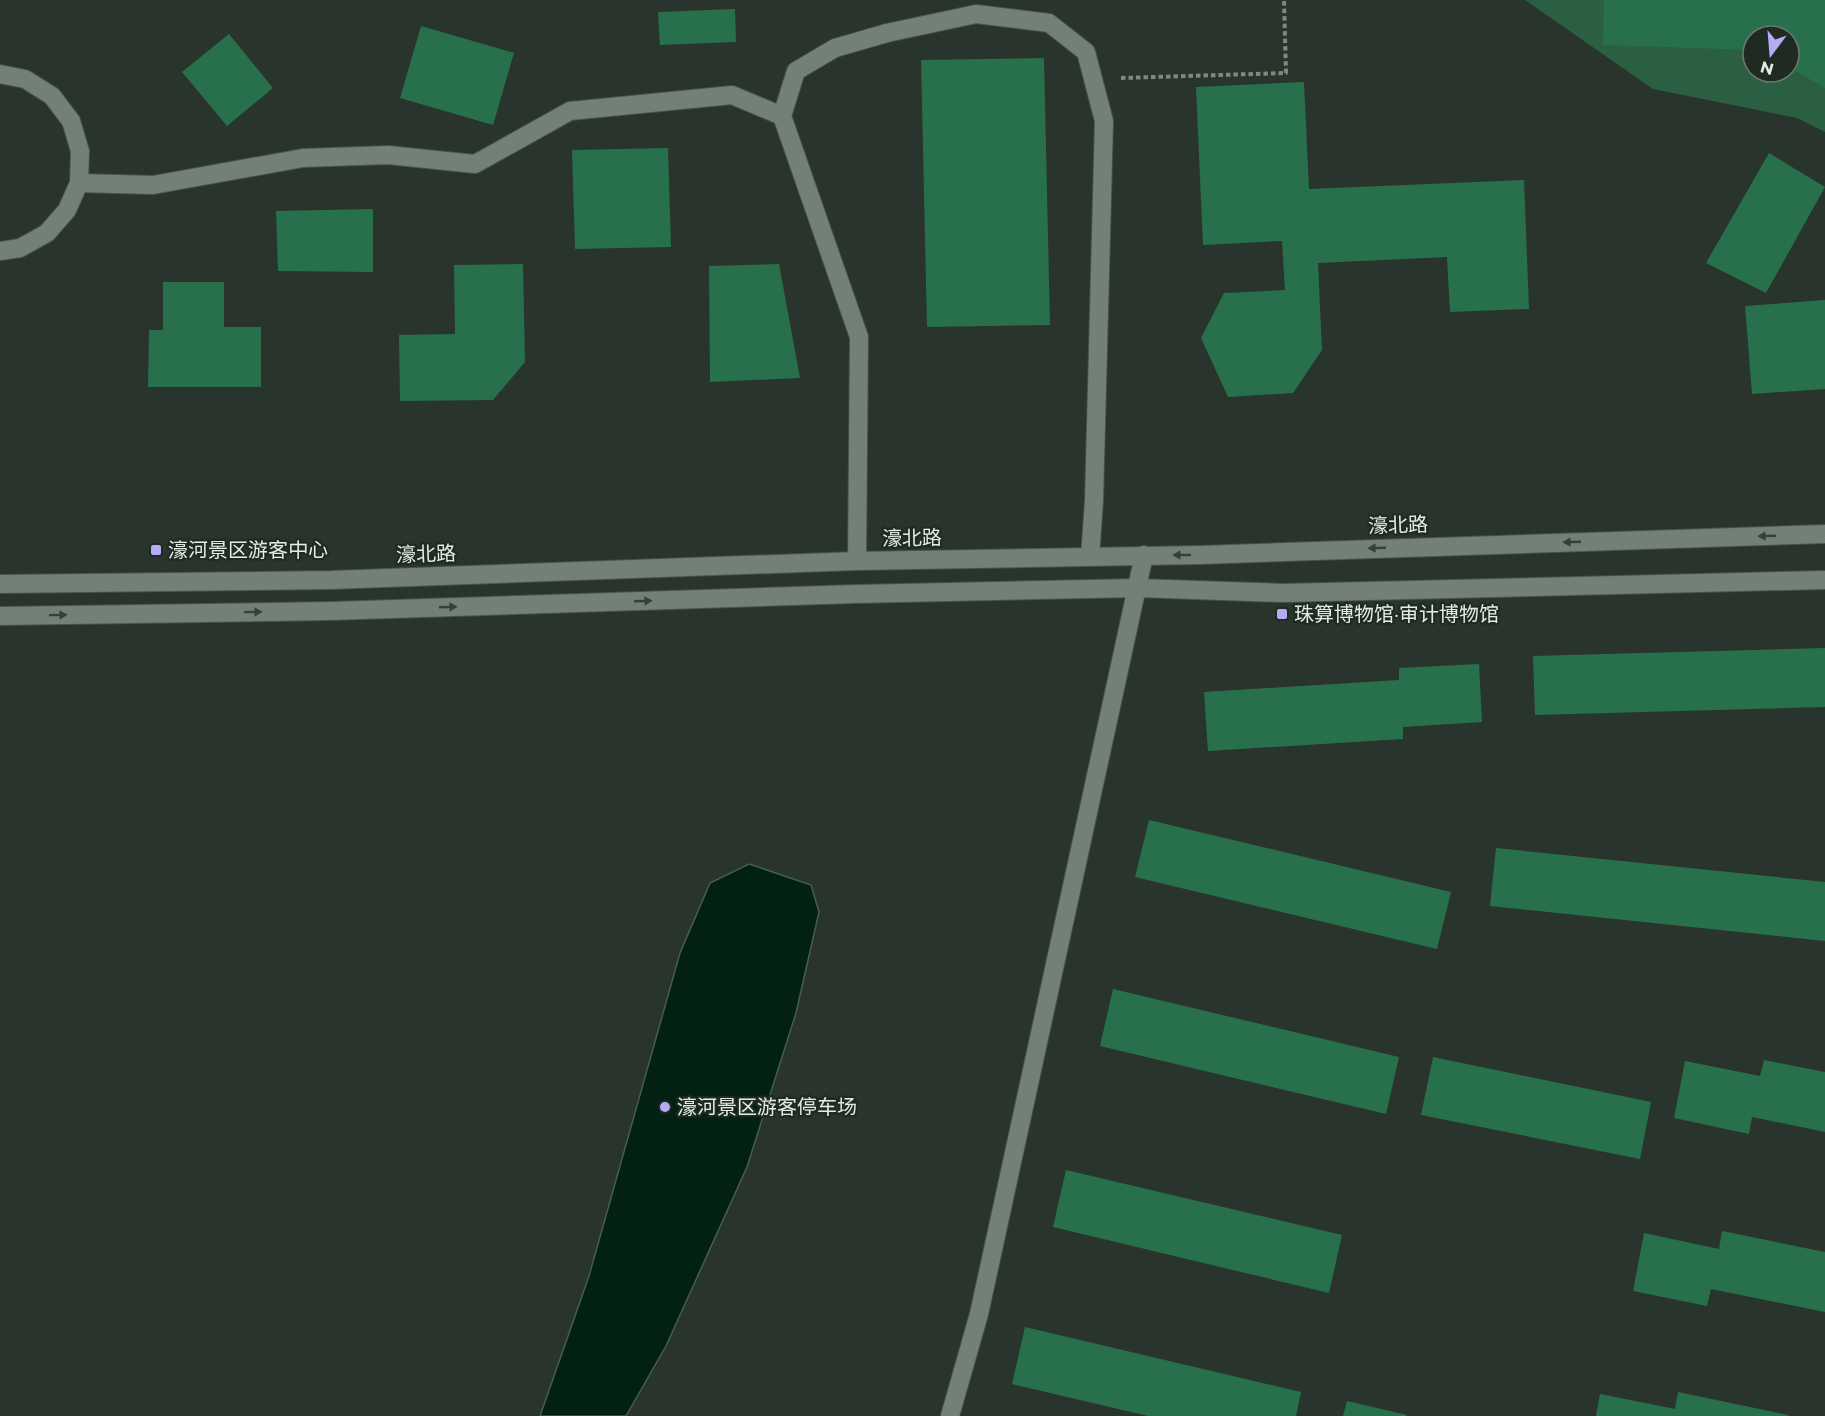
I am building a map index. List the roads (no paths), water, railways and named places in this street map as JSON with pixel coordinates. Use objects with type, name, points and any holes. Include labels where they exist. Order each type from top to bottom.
[{"type":"street","points":[[857,561],[860,337],[782,116],[796,71],[835,48],[887,33],[976,14],[1049,23],[1086,52],[1104,121],[1094,501],[1090,557]]},
{"type":"street","points":[[0,74],[25,79],[52,96],[71,121],[80,151],[79,183],[67,210],[47,233],[20,248],[0,251]]},
{"type":"street","points":[[79,183],[153,185],[303,158],[388,155],[475,164],[570,111],[721,96],[732,95],[782,116]]},
{"type":"street","name":"濠北路","points":[[0,584],[331,580],[857,561],[1199,555],[1825,534]]},
{"type":"street","points":[[950,1416],[979,1314],[1144,555]]},
{"type":"street","points":[[0,616],[330,611],[855,594],[1137,588],[1283,593],[1825,580]]},
{"type":"place","name":"濠河景区游客中心","points":[[156,550]]},
{"type":"place","name":"珠算博物馆·审计博物馆","points":[[1282,614]]},
{"type":"place","name":"濠河景区游客停车场","points":[[665,1107]]}]
